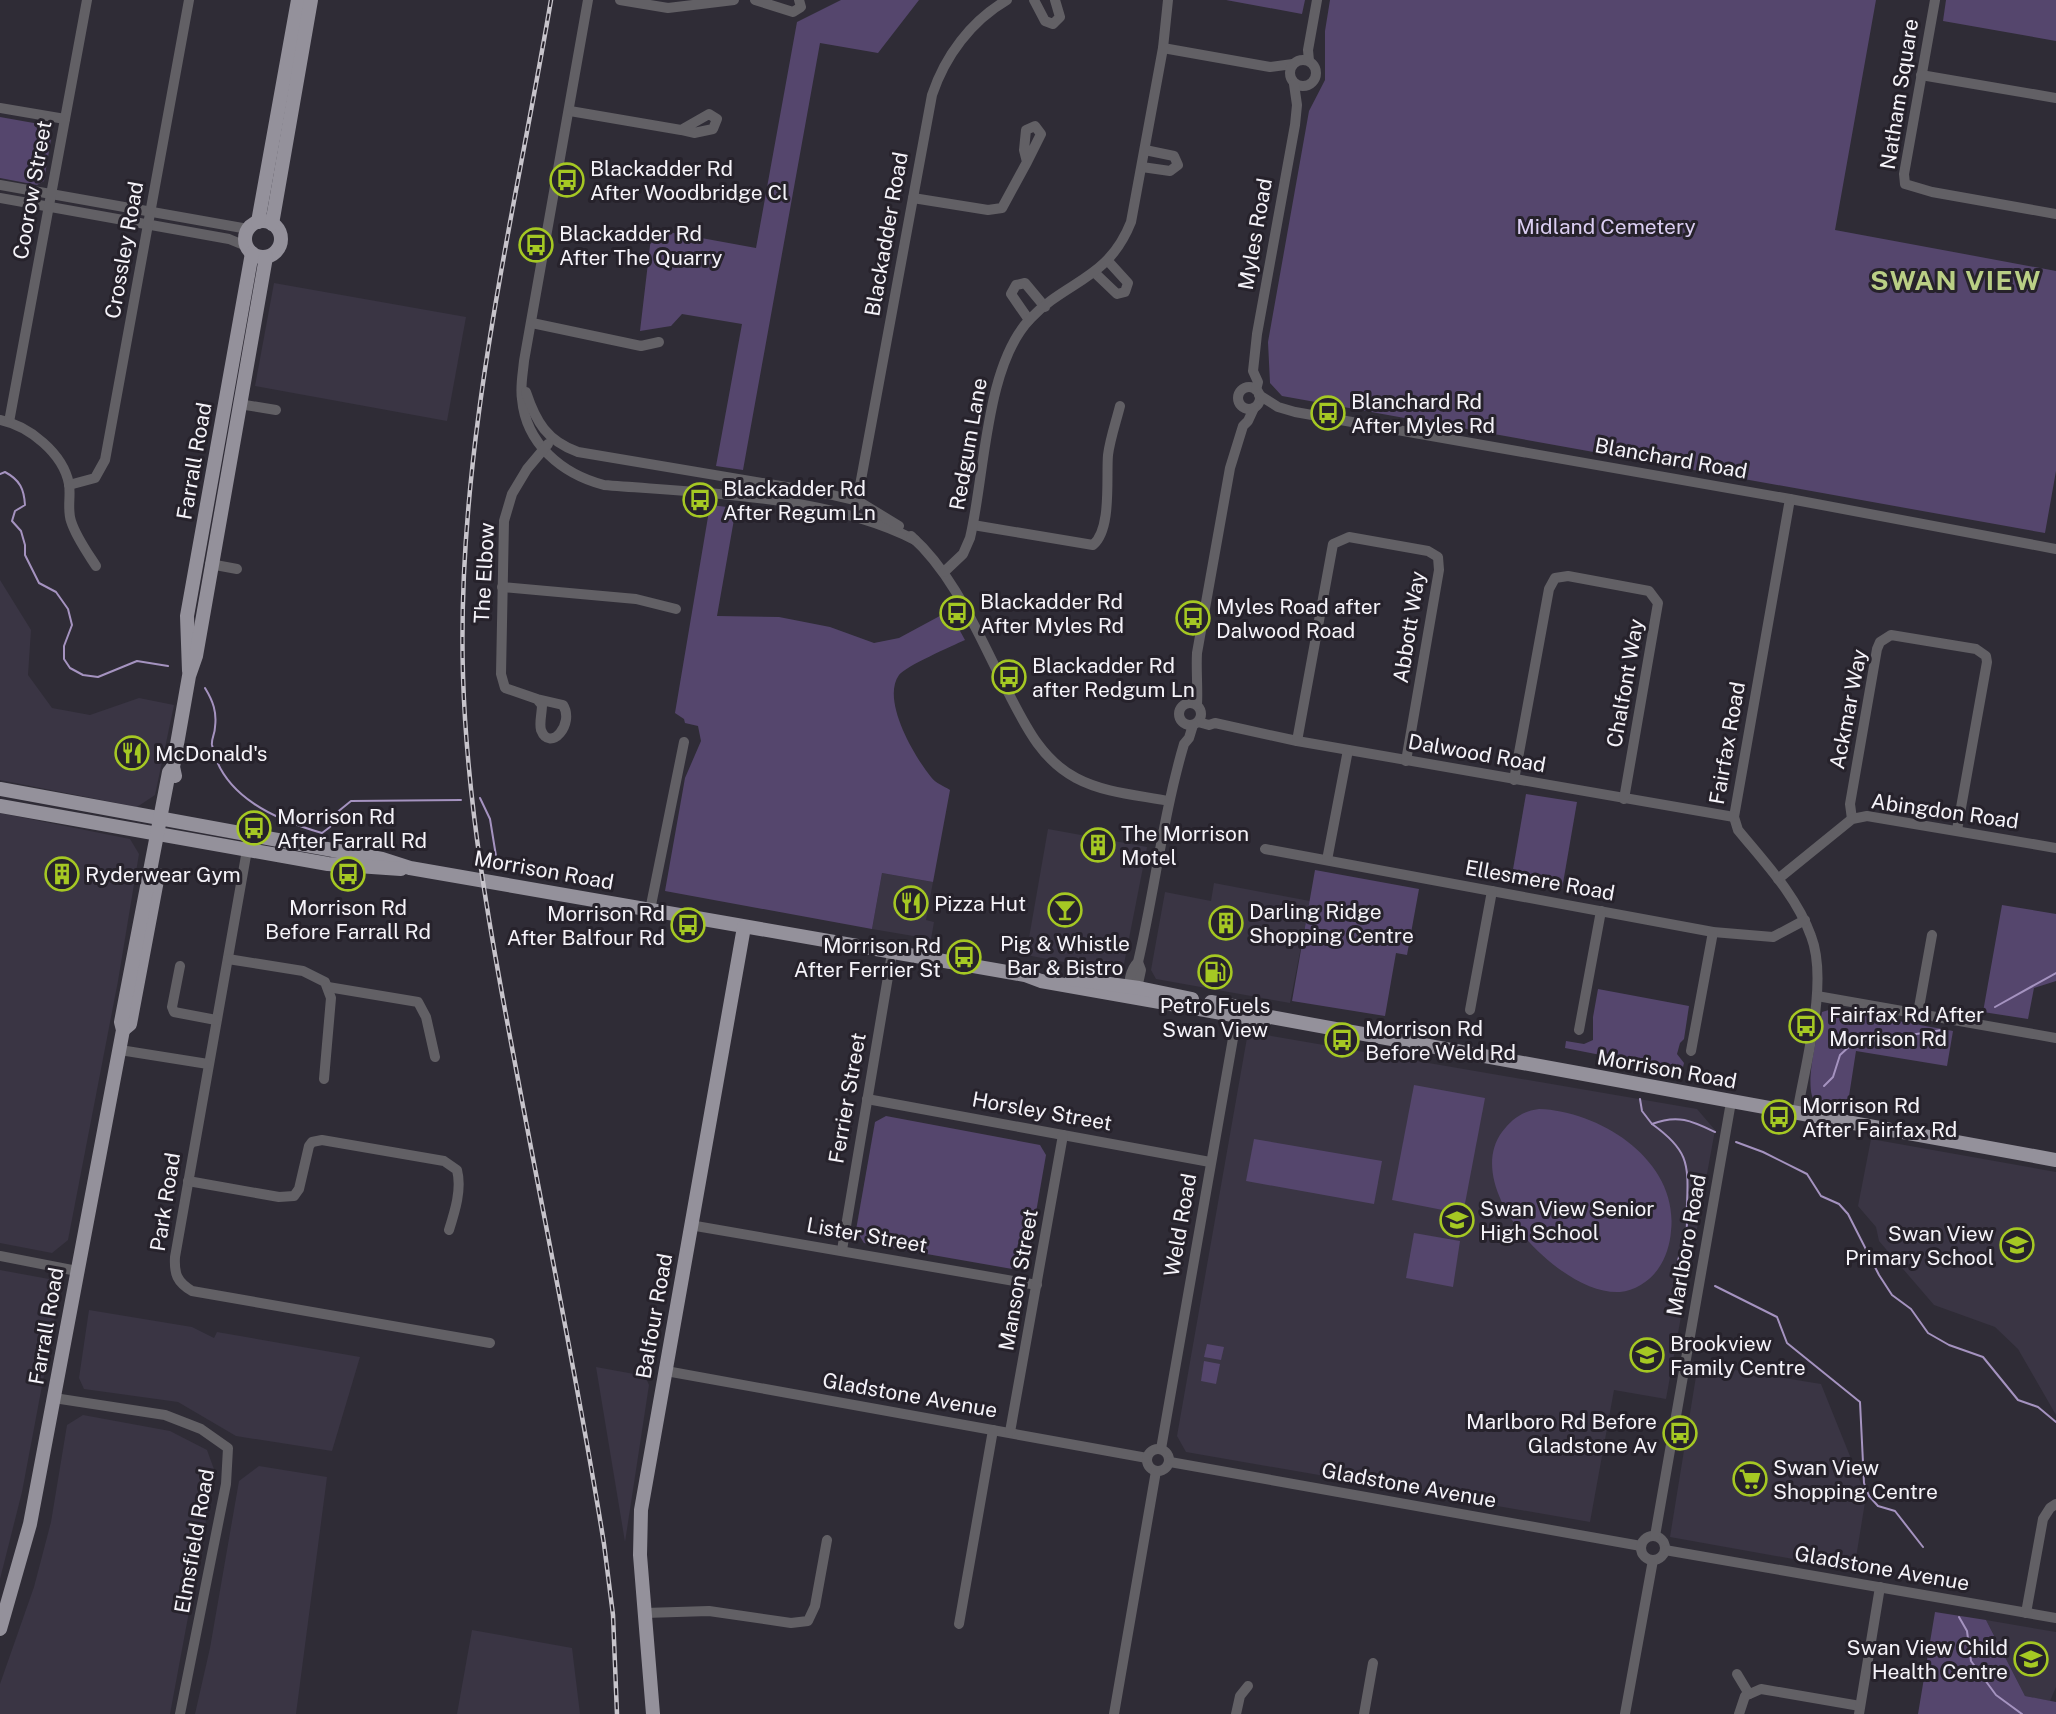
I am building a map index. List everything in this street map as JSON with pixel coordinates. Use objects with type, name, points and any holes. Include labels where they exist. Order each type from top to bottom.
[{"type":"main road","points":[[260,225],[298,0]]},
{"type":"main road","points":[[260,225],[280,234],[280,244],[274,253],[255,252],[245,237],[260,225],[311,0]]},
{"type":"main road","name":"Farrall Road","points":[[220,472],[240,404],[255,280],[255,252]]},
{"type":"main road","name":"Farrall Road","points":[[0,1629],[30,1524],[124,1029],[121,1022],[176,773],[173,767],[189,676],[193,625],[255,280]]},
{"type":"main road","name":"Farrall Road","points":[[201,579],[210,564],[212,520]]},
{"type":"main road","name":"Morrison Road","points":[[0,789],[382,859],[410,868],[744,927],[1025,975],[1041,974],[1238,1012],[1262,1011],[1270,1017],[2056,1160]]},
{"type":"main road","name":"Morrison Road","points":[[0,806],[361,868],[410,868]]},
{"type":"main road","name":"Balfour Road","points":[[652,1714],[640,1555],[641,1510],[744,927]]},
{"type":"street","name":"Coorow Street","points":[[4,421],[49,207],[87,0]]},
{"type":"street","name":"Crossley Road","points":[[69,485],[95,478],[105,460],[189,0]]},
{"type":"street","points":[[588,0],[523,382],[524,411],[534,437],[543,449],[571,473],[604,485],[674,490],[766,501],[852,515],[872,520],[915,540]]},
{"type":"street","points":[[620,0],[668,8],[734,0]]},
{"type":"street","points":[[755,0],[793,12],[801,7],[799,0]]},
{"type":"street","points":[[1034,0],[1045,21],[1053,24],[1060,17],[1055,0]]},
{"type":"street","name":"Redgum Lane","points":[[944,572],[963,554],[973,525],[999,375],[1010,348],[1029,320],[1095,273],[1108,261],[1120,246],[1131,222],[1163,48],[1168,0]]},
{"type":"street","name":"Myles Road","points":[[1297,105],[1292,81],[1302,59],[1317,0]]},
{"type":"street","name":"Natham Square","points":[[1935,0],[1904,174],[1905,184],[1932,192],[2056,214]]},
{"type":"street","name":"Blackadder Road","points":[[852,515],[858,501],[928,109],[942,69],[973,27],[998,2]]},
{"type":"street","points":[[1163,48],[1270,67],[1292,81],[1308,85]]},
{"type":"street","points":[[1270,67],[1302,59]]},
{"type":"street","name":"Myles Road","points":[[1243,426],[1248,421],[1256,400],[1258,382],[1254,371],[1257,334],[1297,105],[1316,75],[1315,69],[1302,59]]},
{"type":"street","points":[[1921,75],[2056,98]]},
{"type":"street","points":[[0,108],[65,119]]},
{"type":"street","points":[[570,111],[681,130]]},
{"type":"street","points":[[1142,167],[1170,171],[1178,165],[1173,156],[1145,150]]},
{"type":"street","points":[[913,198],[988,210],[1002,208],[1027,162]]},
{"type":"street","points":[[255,252],[202,234],[1,198],[2,186],[204,222],[260,225]]},
{"type":"street","points":[[100,216],[102,204]]},
{"type":"street","points":[[202,234],[204,222]]},
{"type":"street","points":[[1095,273],[1117,294],[1125,292],[1128,283],[1108,261]]},
{"type":"street","points":[[1029,320],[1013,301],[1011,294],[1016,285],[1025,283],[1030,286],[1045,307]]},
{"type":"street","points":[[532,323],[641,346],[659,342]]},
{"type":"street","name":"Myles Road","points":[[1133,993],[1133,966],[1138,962],[1169,801],[1193,715],[1197,653],[1230,468],[1243,426],[1237,396],[1254,371]]},
{"type":"street","points":[[523,382],[535,416],[553,440],[578,452],[858,501],[898,525],[944,572],[1029,733],[1051,760],[1062,770],[1089,784],[1169,801]]},
{"type":"street","points":[[1241,407],[1256,400],[1244,388]]},
{"type":"street","name":"Blanchard Road","points":[[1256,400],[1278,407],[2056,549]]},
{"type":"street","points":[[240,404],[276,410]]},
{"type":"street","points":[[973,525],[1093,545],[1100,535],[1108,493],[1108,458],[1120,406]]},
{"type":"street","points":[[4,421],[23,427],[39,440],[62,468],[69,485],[70,520],[96,566]]},
{"type":"street","name":"The Elbow","points":[[537,699],[512,692],[502,682],[504,520],[507,507],[522,477],[543,449],[553,440]]},
{"type":"street","points":[[674,490],[677,470]]},
{"type":"street","points":[[766,501],[768,484]]},
{"type":"street","name":"Fairfax Road","points":[[1791,499],[1734,817],[1738,830],[1778,879],[1805,921],[1816,951],[1817,996],[1797,1114]]},
{"type":"street","name":"Abbott Way","points":[[1297,741],[1333,544],[1349,537],[1428,550],[1438,557],[1439,570],[1407,761]]},
{"type":"street","points":[[210,564],[237,569]]},
{"type":"street","name":"Chalfont Way","points":[[1514,780],[1549,588],[1555,578],[1568,576],[1649,591],[1658,603],[1624,799]]},
{"type":"street","points":[[502,587],[636,599],[676,609]]},
{"type":"street","name":"Ackmar Way","points":[[1852,819],[1850,804],[1877,649],[1880,642],[1891,634],[1976,649],[1986,656],[1987,662],[1958,830]]},
{"type":"street","name":"Dalwood Road","points":[[1193,715],[1212,718],[1215,723],[1297,741],[1734,817]]},
{"type":"street","points":[[650,910],[684,742]]},
{"type":"street","points":[[1327,860],[1348,750]]},
{"type":"street","name":"Abingdon Road","points":[[1778,879],[1852,819],[1876,816],[2056,848]]},
{"type":"street","name":"Ellesmere Road","points":[[1265,849],[1713,932],[1773,937],[1805,921]]},
{"type":"street","name":"Park Road","points":[[247,850],[188,1181],[174,1266],[176,1277],[182,1285],[192,1291],[490,1343]]},
{"type":"street","points":[[1470,1010],[1492,891]]},
{"type":"street","points":[[1579,1030],[1600,910]]},
{"type":"street","points":[[1691,1051],[1713,932]]},
{"type":"street","points":[[1918,1013],[1932,934]]},
{"type":"street","name":"Ferrier Street","points":[[842,1250],[892,953]]},
{"type":"street","points":[[228,958],[303,971],[320,977],[328,987],[331,998],[324,1079]]},
{"type":"street","points":[[180,966],[172,1007],[174,1012],[216,1020]]},
{"type":"street","points":[[328,987],[418,1002],[424,1012],[435,1057]]},
{"type":"street","points":[[1817,996],[2056,1038]]},
{"type":"street","name":"Weld Road","points":[[1161,1449],[1238,1012]]},
{"type":"street","points":[[120,1050],[208,1064]]},
{"type":"street","name":"Horsley Street","points":[[867,1099],[1210,1162]]},
{"type":"street","name":"Marlboro Road","points":[[1655,1536],[1731,1102]]},
{"type":"street","name":"Manson Street","points":[[1010,1432],[1063,1135]]},
{"type":"street","points":[[188,1181],[279,1197],[294,1196],[302,1182],[309,1146],[312,1142],[322,1140],[444,1161],[457,1170],[459,1178],[456,1208],[449,1230]]},
{"type":"street","name":"Lister Street","points":[[690,1225],[1037,1285]]},
{"type":"street","points":[[0,1256],[77,1271]]},
{"type":"street","name":"Gladstone Avenue","points":[[666,1371],[1147,1458]]},
{"type":"street","name":"Elmsfield Road","points":[[54,1398],[165,1415],[201,1429],[228,1448],[226,1484],[180,1714]]},
{"type":"street","points":[[959,1624],[993,1430]]},
{"type":"street","points":[[1161,1449],[1167,1453],[1170,1462],[1165,1470],[1156,1471],[1149,1467],[1147,1458],[1152,1451],[1161,1449]]},
{"type":"street","name":"Gladstone Avenue","points":[[1170,1462],[1641,1546]]},
{"type":"street","points":[[1114,1714],[1156,1471]]},
{"type":"street","points":[[2026,1613],[2043,1519],[2049,1508],[2056,1504]]},
{"type":"street","points":[[1655,1536],[1664,1542],[1665,1550],[1662,1557],[1653,1560],[1644,1556],[1641,1546],[1645,1539],[1655,1536]]},
{"type":"street","points":[[645,1613],[709,1611],[791,1623],[808,1621],[815,1606],[827,1540]]},
{"type":"street","name":"Gladstone Avenue","points":[[1665,1550],[2056,1618]]},
{"type":"street","points":[[1625,1714],[1653,1560]]},
{"type":"street","points":[[1739,1714],[1741,1703],[1749,1694],[1761,1689],[1859,1710],[1880,1587]]},
{"type":"street","points":[[1364,1714],[1373,1663]]},
{"type":"street","points":[[1737,1674],[1749,1694]]},
{"type":"street","points":[[1236,1714],[1240,1696],[1248,1686]]},
{"type":"shaded area","points":[[274,283],[466,317],[447,421],[255,386]]},
{"type":"shaded area","points":[[0,580],[31,630],[28,675],[52,708],[90,715],[139,698],[174,705],[155,795],[137,807],[0,780]]},
{"type":"shaded area","points":[[0,813],[130,839],[139,854],[118,981],[68,1240],[52,1253],[0,1243]]},
{"type":"shaded area","points":[[1048,829],[1147,847],[1124,964],[1112,971],[1026,955]]},
{"type":"shaded area","points":[[882,873],[933,882],[926,920],[934,922],[931,939],[872,929]]},
{"type":"shaded area","points":[[1214,883],[1310,901],[1290,1003],[1156,979],[1151,970],[1165,892],[1211,901]]},
{"type":"shaded area","name":"Swan View Senior High School","points":[[1248,1032],[1697,1109],[1715,1130],[1666,1399],[1614,1390],[1590,1522],[1186,1452],[1177,1436]]},
{"type":"shaded area","points":[[1871,1139],[2056,1172],[2056,1415],[2018,1349],[1995,1327],[1934,1305],[1879,1241],[1876,1227],[1858,1206]]},
{"type":"shaded area","points":[[0,1270],[49,1279],[60,1290],[22,1492],[0,1579]]},
{"type":"shaded area","points":[[89,1310],[192,1327],[214,1338],[217,1332],[360,1357],[332,1451],[236,1436],[178,1402],[84,1389],[79,1378]]},
{"type":"shaded area","points":[[1698,1364],[1821,1384],[1866,1496],[1854,1570],[1670,1537]]},
{"type":"shaded area","points":[[596,1367],[645,1376],[649,1385],[625,1542]]},
{"type":"shaded area","points":[[83,1415],[170,1431],[207,1450],[215,1472],[170,1714],[0,1714],[0,1684],[34,1587],[51,1522],[67,1425]]},
{"type":"shaded area","points":[[259,1466],[327,1477],[296,1714],[195,1714],[210,1648],[239,1481]]},
{"type":"shaded area","name":"Swan View Child Health Centre","points":[[1986,1620],[2056,1632],[2056,1687],[2050,1701],[2025,1696]]},
{"type":"shaded area","points":[[472,1630],[572,1648],[580,1714],[457,1714]]},
{"type":"green space","points":[[841,0],[919,0],[878,53],[820,43],[743,470],[716,466],[742,324],[682,314],[671,326],[640,331],[652,229],[756,248],[797,22]]},
{"type":"green space","points":[[1226,0],[1305,0],[1302,14]]},
{"type":"green space","name":"Midland Cemetery","points":[[1330,0],[1876,0],[1835,230],[2056,271],[2056,471],[2045,533],[1282,396],[1270,383],[1268,342],[1309,111],[1325,80],[1325,31]]},
{"type":"green space","points":[[1946,0],[2056,0],[2056,41],[1943,21]]},
{"type":"green space","points":[[0,117],[45,125],[52,133],[44,181],[37,185],[0,178]]},
{"type":"green space","points":[[710,505],[736,508],[717,616],[779,617],[830,627],[874,643],[899,638],[949,611],[965,640],[903,671],[895,686],[894,699],[897,713],[916,756],[937,783],[950,790],[933,882],[882,873],[872,929],[665,891],[685,778],[701,741],[698,726],[685,723],[684,719],[675,713]]},
{"type":"green space","points":[[1526,794],[1577,802],[1562,889],[1511,881]]},
{"type":"green space","points":[[1315,870],[1419,889],[1407,955],[1396,953],[1385,1016],[1292,1001]]},
{"type":"green space","points":[[2002,905],[2056,914],[2056,981],[2034,988],[2028,1019],[1983,1012]]},
{"type":"green space","points":[[1598,989],[1689,1006],[1684,1039],[1680,1043],[1677,1054],[1684,1063],[1682,1071],[1565,1048],[1566,1041],[1584,1044],[1593,1040],[1593,1017]]},
{"type":"green space","points":[[1832,1009],[1953,1031],[1947,1066],[1856,1051],[1847,1109],[1817,1104],[1812,1097],[1812,1061],[1822,1012]]},
{"type":"green space","points":[[1414,1085],[1485,1098],[1463,1214],[1392,1200]]},
{"type":"green space","points":[[1539,1109],[1563,1112],[1587,1119],[1610,1130],[1649,1162],[1662,1183],[1670,1206],[1670,1241],[1661,1265],[1651,1278],[1641,1285],[1620,1292],[1596,1289],[1571,1277],[1546,1258],[1523,1235],[1505,1209],[1494,1182],[1493,1155],[1502,1132],[1510,1123],[1522,1114]]},
{"type":"green space","points":[[886,1116],[1040,1145],[1046,1155],[1027,1264],[1018,1270],[864,1243],[856,1230],[875,1122]]},
{"type":"green space","points":[[1254,1139],[1382,1161],[1374,1204],[1246,1181]]},
{"type":"green space","points":[[1414,1233],[1460,1241],[1453,1287],[1406,1278]]},
{"type":"green space","points":[[1207,1344],[1224,1347],[1221,1360],[1204,1357]]},
{"type":"green space","points":[[1204,1361],[1220,1364],[1216,1384],[1201,1381]]},
{"type":"green space","points":[[1935,1612],[1986,1620],[2025,1696],[2056,1702],[2056,1714],[1918,1714]]},
{"type":"waterway","points":[[0,474],[5,472],[10,475],[18,482],[24,494],[25,505],[15,511],[12,521],[21,531],[25,555],[39,583],[56,592],[68,609],[72,625],[64,646],[64,659],[70,668],[83,675],[98,677],[137,661],[168,666]]},
{"type":"waterway","points":[[205,688],[215,711],[212,745],[227,779],[254,804],[287,821],[322,833],[330,827],[335,814],[351,801],[461,800]]},
{"type":"waterway","points":[[480,798],[490,819],[496,856]]},
{"type":"waterway","points":[[1995,1007],[2056,973]]},
{"type":"waterway","points":[[1824,1086],[1833,1077],[1840,1055],[1852,1044],[1942,1030]]},
{"type":"waterway","points":[[1640,1099],[1642,1111],[1652,1124],[1670,1119],[1685,1120],[1715,1132]]},
{"type":"waterway","points":[[1652,1124],[1673,1141],[1686,1167],[1687,1229],[1679,1258],[1679,1272]]},
{"type":"waterway","points":[[1736,1142],[1763,1152],[1807,1174],[1821,1196],[1839,1204],[1848,1214],[1879,1275],[1892,1295],[1911,1309],[1928,1333],[1949,1345],[1983,1357],[2018,1400],[2038,1407],[2056,1422]]},
{"type":"waterway","points":[[1715,1286],[1777,1317],[1787,1343],[1860,1402],[1864,1483],[1869,1496],[1878,1506],[1895,1511],[1923,1547]]},
{"type":"waterway","points":[[1959,1617],[1967,1631],[1971,1661],[1996,1695],[2022,1714]]},
{"type":"railway","points":[[551,0],[490,336],[478,421],[468,506],[463,591],[463,676],[469,772],[488,916],[604,1544],[613,1615],[617,1714]]},
{"type":"place","name":"Blackadder Rd After Woodbridge Cl","points":[[567,180]]},
{"type":"place","name":"Blackadder Rd After The Quarry","points":[[536,245]]},
{"type":"place","name":"Blanchard Rd After Myles Rd","points":[[1328,413]]},
{"type":"place","name":"Blackadder Rd After Regum Ln","points":[[700,500]]},
{"type":"place","name":"Blackadder Rd After Myles Rd","points":[[957,613]]},
{"type":"place","name":"Myles Road after Dalwood Road","points":[[1193,618]]},
{"type":"place","name":"Blackadder Rd after Redgum Ln","points":[[1009,677]]},
{"type":"place","name":"McDonald's","points":[[132,753]]},
{"type":"place","name":"Morrison Rd After Farrall Rd","points":[[254,828]]},
{"type":"place","name":"The Morrison Motel","points":[[1098,845]]},
{"type":"place","name":"Ryderwear Gym","points":[[62,874]]},
{"type":"place","name":"Morrison Rd Before Farrall Rd","points":[[348,874]]},
{"type":"place","name":"Pizza Hut","points":[[911,903]]},
{"type":"place","name":"Pig & Whistle Bar & Bistro","points":[[1065,910]]},
{"type":"place","name":"Darling Ridge Shopping Centre","points":[[1226,923]]},
{"type":"place","name":"Morrison Rd After Balfour Rd","points":[[688,925]]},
{"type":"place","name":"Morrison Rd After Ferrier St","points":[[964,957]]},
{"type":"place","name":"Petro Fuels Swan View","points":[[1215,972]]},
{"type":"place","name":"Fairfax Rd After Morrison Rd","points":[[1806,1026]]},
{"type":"place","name":"Morrison Rd Before Weld Rd","points":[[1342,1040]]},
{"type":"place","name":"Morrison Rd After Fairfax Rd","points":[[1779,1117]]},
{"type":"place","name":"Swan View Senior High School","points":[[1457,1220]]},
{"type":"place","name":"Swan View Primary School","points":[[2017,1245]]},
{"type":"place","name":"Brookview Family Centre","points":[[1647,1355]]},
{"type":"place","name":"Marlboro Rd Before Gladstone Av","points":[[1680,1433]]},
{"type":"place","name":"Swan View Shopping Centre","points":[[1750,1479]]},
{"type":"place","name":"Swan View Child Health Centre","points":[[2031,1659]]},
{"type":"district","name":"SWAN VIEW","points":[[1956,280]]}]
